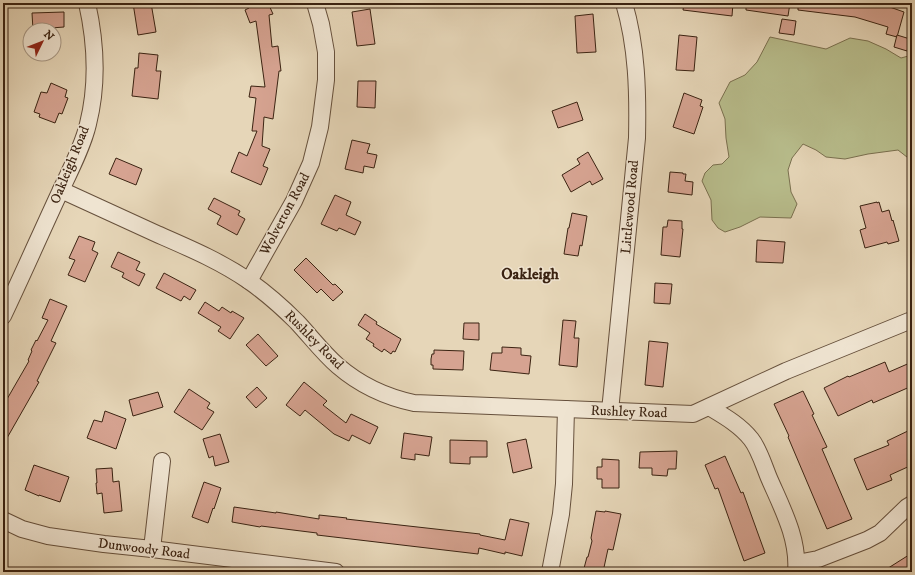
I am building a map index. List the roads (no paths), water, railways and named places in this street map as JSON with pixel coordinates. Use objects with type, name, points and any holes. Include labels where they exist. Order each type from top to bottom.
[{"type":"street","name":"Oakleigh Road","points":[[3,316],[61,190],[88,125],[95,78],[95,59],[90,15],[87,3]]},
{"type":"street","name":"Wolverton Road","points":[[249,281],[294,200],[311,164],[320,127],[326,80],[326,52],[321,24],[315,3]]},
{"type":"street","name":"Littlewood Road","points":[[610,411],[637,138],[638,102],[636,70],[631,35],[624,3]]},
{"type":"street","name":"Rushley Road","points":[[61,190],[222,264],[269,296],[297,323],[324,354],[339,367],[365,385],[379,392],[397,399],[414,403],[694,414],[786,371],[909,321]]},
{"type":"street","points":[[709,407],[738,425],[751,439],[761,457],[790,526],[795,544],[796,568],[867,540],[880,533],[912,504]]},
{"type":"street","points":[[550,572],[561,514],[564,484],[566,409]]},
{"type":"street","points":[[152,549],[162,461]]},
{"type":"street","name":"Dunwoody Road","points":[[3,520],[22,529],[48,536],[336,572]]},
{"type":"district","name":"Oakleigh","points":[[530,274]]}]
